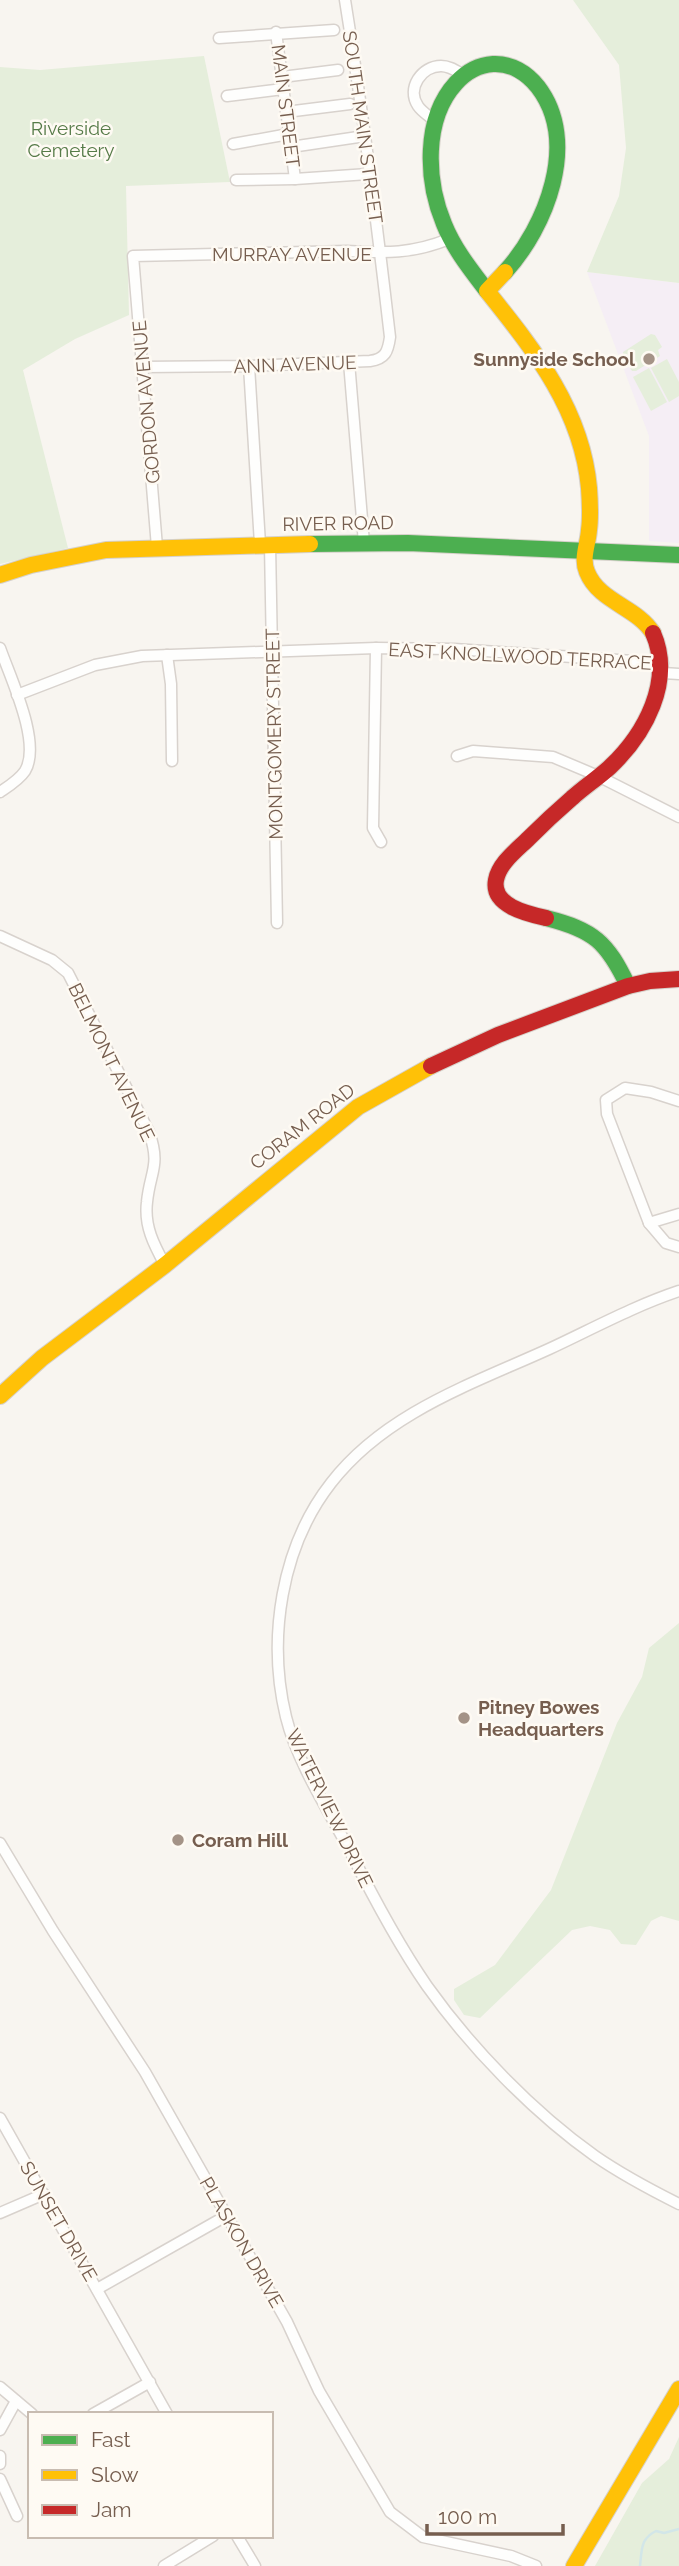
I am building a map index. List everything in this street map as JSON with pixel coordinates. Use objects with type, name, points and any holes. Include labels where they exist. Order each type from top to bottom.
[{"type":"street","name":"SOUTH MAIN STREET","points":[[345,0],[381,254]]},
{"type":"street","points":[[219,38],[334,30]]},
{"type":"street","name":"MAIN STREET","points":[[276,32],[295,179]]},
{"type":"street","points":[[487,291],[511,266],[539,221],[555,166],[554,124],[545,97],[537,85],[521,71],[492,64],[462,74],[443,100],[435,121],[432,179],[435,198],[449,239],[459,256],[544,364],[573,421],[587,469],[589,534],[583,558],[587,575],[603,593],[651,629],[661,646],[669,670],[641,730],[611,766],[572,797],[505,862],[498,872],[496,884],[501,900],[508,908],[578,926],[598,938],[614,958],[628,986]]},
{"type":"street","points":[[435,121],[418,105],[414,92],[418,79],[429,68],[445,66],[462,74]]},
{"type":"street","points":[[282,77],[338,70]]},
{"type":"street","points":[[227,96],[283,89]]},
{"type":"street","points":[[286,112],[350,104]]},
{"type":"street","points":[[233,144],[289,134]]},
{"type":"street","points":[[291,147],[365,136]]},
{"type":"street","points":[[236,180],[368,174]]},
{"type":"street","name":"MURRAY AVENUE","points":[[133,256],[347,251],[381,254],[420,249],[449,239]]},
{"type":"street","name":"ANN AVENUE","points":[[142,367],[249,366],[377,360],[385,355],[390,337],[381,254]]},
{"type":"street","name":"GORDON AVENUE","points":[[133,256],[157,547]]},
{"type":"street","points":[[349,362],[364,543]]},
{"type":"street","name":"MONTGOMERY STREET","points":[[249,366],[273,650],[277,923]]},
{"type":"street","name":"RIVER ROAD","points":[[0,575],[31,565],[95,552],[157,547],[364,543],[679,555]]},
{"type":"street","points":[[0,648],[17,695],[31,751],[25,771],[0,792]]},
{"type":"street","points":[[376,648],[373,828],[381,842]]},
{"type":"street","name":"EAST KNOLLWOOD TERRACE","points":[[17,695],[107,662],[142,656],[273,650],[454,649],[669,670]]},
{"type":"street","points":[[167,655],[171,684],[172,761]]},
{"type":"street","points":[[457,757],[473,751],[553,757],[598,776],[679,817]]},
{"type":"street","name":"BELMONT AVENUE","points":[[0,936],[52,960],[68,973],[149,1132],[156,1153],[156,1164],[147,1200],[147,1222],[150,1236],[165,1265]]},
{"type":"street","name":"CORAM ROAD","points":[[0,1396],[42,1358],[165,1265],[358,1107],[461,1051],[628,986],[679,979]]},
{"type":"street","points":[[679,1101],[651,1092],[625,1088],[606,1100],[607,1114],[649,1223],[666,1242],[679,1247]]},
{"type":"street","points":[[649,1223],[679,1214]]},
{"type":"street","name":"WATERVIEW DRIVE","points":[[679,1291],[425,1405],[384,1431],[331,1483],[298,1537],[284,1587],[278,1642],[286,1718],[297,1749],[368,1887],[426,1984],[458,2026],[493,2065],[555,2125],[597,2157],[679,2204]]},
{"type":"street","name":"PLASKON DRIVE","points":[[0,1843],[53,1931],[145,2072],[287,2322],[319,2391],[390,2512],[423,2536],[512,2556],[536,2566]]},
{"type":"street","name":"SUNSET DRIVE","points":[[0,2118],[166,2412]]},
{"type":"street","points":[[0,2213],[44,2194]]},
{"type":"street","name":"SUNSET DRIVE","points":[[97,2289],[226,2216]]},
{"type":"street","points":[[97,2412],[150,2382]]},
{"type":"street","points":[[0,2387],[30,2412]]},
{"type":"street","points":[[574,2566],[679,2389]]},
{"type":"street","points":[[0,2430],[16,2401]]},
{"type":"street","points":[[0,2456],[0,2464]]},
{"type":"street","points":[[0,2479],[17,2516]]},
{"type":"street","points":[[163,2566],[210,2538]]},
{"type":"street","points":[[238,2538],[255,2566]]},
{"type":"shaded area","name":"Sunnyside School","points":[[587,272],[679,283],[679,543],[649,541],[649,436]]},
{"type":"green space","points":[[573,0],[679,0],[679,283],[587,272],[619,196],[626,148],[619,65]]},
{"type":"green space","name":"Riverside Cemetery","points":[[204,56],[230,182],[126,186],[129,315],[75,339],[23,370],[68,548],[0,564],[0,67],[40,70]]},
{"type":"green space","points":[[651,334],[655,335],[662,347],[658,350],[660,356],[632,371],[623,357],[623,352]]},
{"type":"green space","points":[[667,359],[679,382],[679,396],[669,402],[651,368]]},
{"type":"green space","points":[[649,368],[667,402],[651,411],[633,377]]},
{"type":"green space","points":[[679,1623],[679,1921],[661,1916],[651,1921],[636,1945],[621,1944],[610,1930],[590,1926],[572,1930],[480,2018],[464,2015],[454,2000],[454,1989],[495,1965],[551,1890],[617,1723],[642,1677],[649,1648]]},
{"type":"green space","points":[[679,2437],[679,2566],[595,2566],[642,2483],[669,2459]]},
{"type":"waterway","points":[[640,2566],[643,2546],[651,2534],[679,2529]]},
{"type":"traffic: fast","points":[[487,291],[458,251],[444,224],[434,189],[431,151],[433,132],[445,98],[468,72],[493,64],[512,67],[534,82],[550,109],[556,133],[557,158],[545,208],[520,253],[505,272]]},
{"type":"traffic: fast","points":[[310,544],[408,543],[679,555]]},
{"type":"traffic: fast","points":[[546,918],[588,933],[597,940],[613,959],[628,986]]},
{"type":"traffic: slow","points":[[505,272],[487,291],[553,382],[577,432],[585,459],[590,509],[585,557],[587,572],[600,591],[638,617],[653,633]]},
{"type":"traffic: slow","points":[[0,575],[31,565],[106,550],[310,544]]},
{"type":"traffic: slow","points":[[0,1396],[42,1358],[165,1265],[358,1107],[431,1066]]},
{"type":"traffic: slow","points":[[574,2566],[679,2389]]},
{"type":"traffic: jam","points":[[546,918],[521,911],[505,902],[496,889],[498,874],[514,852],[623,754],[645,723],[658,688],[660,670],[659,651],[653,633]]},
{"type":"traffic: jam","points":[[431,1066],[498,1035],[628,986],[679,979]]},
{"type":"place","name":"Sunnyside School","points":[[649,359]]},
{"type":"place","name":"Pitney Bowes Headquarters","points":[[464,1718]]},
{"type":"place","name":"Coram Hill","points":[[178,1840]]}]
